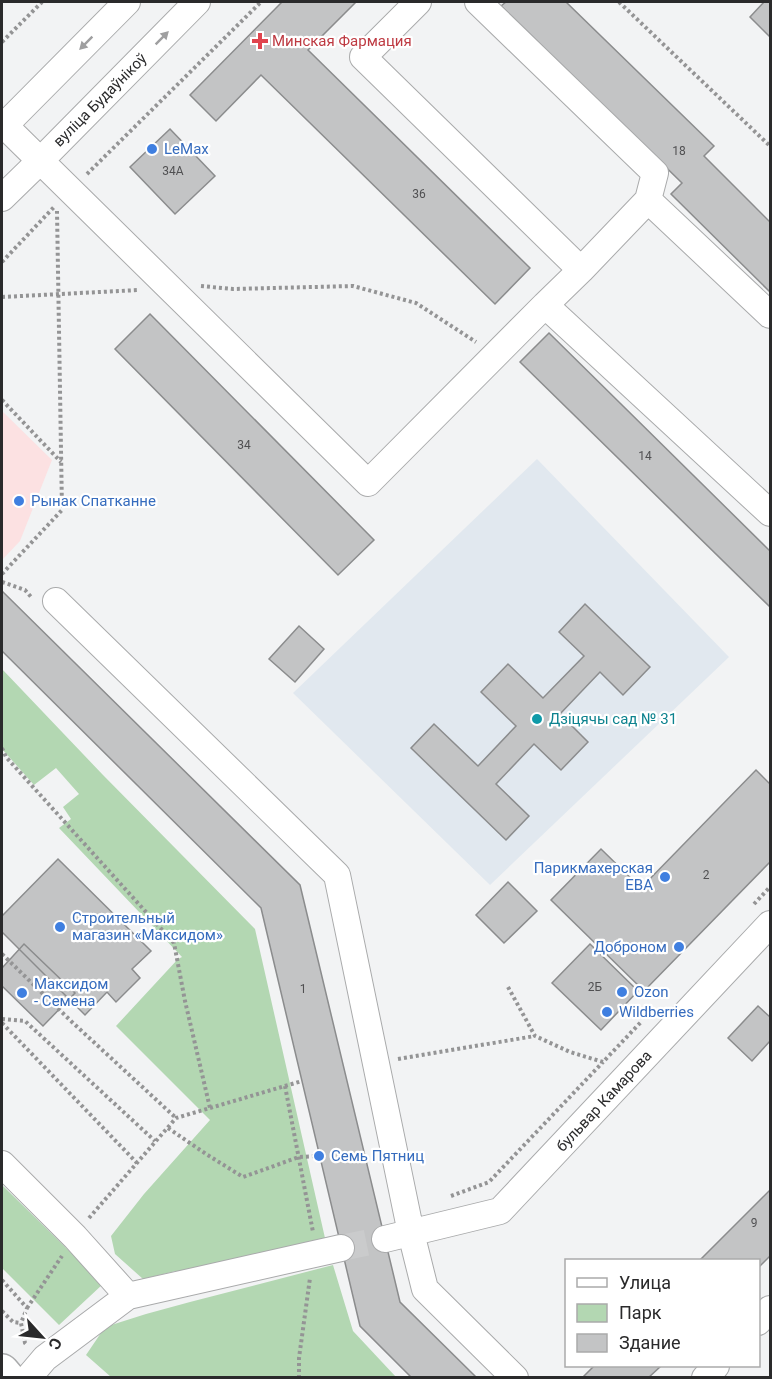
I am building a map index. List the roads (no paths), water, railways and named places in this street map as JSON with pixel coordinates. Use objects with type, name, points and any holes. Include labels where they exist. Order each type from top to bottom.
[{"type":"main road","points":[[2,1371],[8,1377]]},
{"type":"street","points":[[128,2],[3,126],[72,190],[368,483],[648,200],[654,173],[478,2]]},
{"type":"street","name":"вуліца Будаўнікоў","points":[[2,198],[197,2]]},
{"type":"street","points":[[418,2],[363,57],[581,270]]},
{"type":"street","points":[[648,200],[771,315]]},
{"type":"street","points":[[545,305],[771,513]]},
{"type":"street","points":[[44,600],[337,875],[411,1233],[425,1289],[515,1377]]},
{"type":"street","name":"бульвар Камарова","points":[[385,1239],[500,1211],[771,924]]},
{"type":"street","points":[[2,1164],[75,1237],[128,1296]]},
{"type":"street","points":[[28,1377],[45,1358],[128,1296],[341,1248]]},
{"type":"street","points":[[760,1321],[771,1309]]},
{"type":"tunnel","points":[[341,1248],[385,1239]]},
{"type":"place","name":"Минская Фармация","points":[[260,41]]},
{"type":"place","name":"LeMax","points":[[152,149]]},
{"type":"place","name":"Рынак Спатканне","points":[[19,501]]},
{"type":"place","name":"Дзіцячы сад № 31","points":[[537,719]]},
{"type":"place","name":"Парикмахерская ЕВА","points":[[665,877]]},
{"type":"place","name":"Строительный магазин «Максидом»","points":[[60,927]]},
{"type":"place","name":"Доброном","points":[[679,947]]},
{"type":"place","name":"Ozon","points":[[622,992]]},
{"type":"place","name":"Максидом - Семена","points":[[22,993]]},
{"type":"place","name":"Wildberries","points":[[607,1012]]},
{"type":"place","name":"Семь Пятниц","points":[[319,1156]]}]
